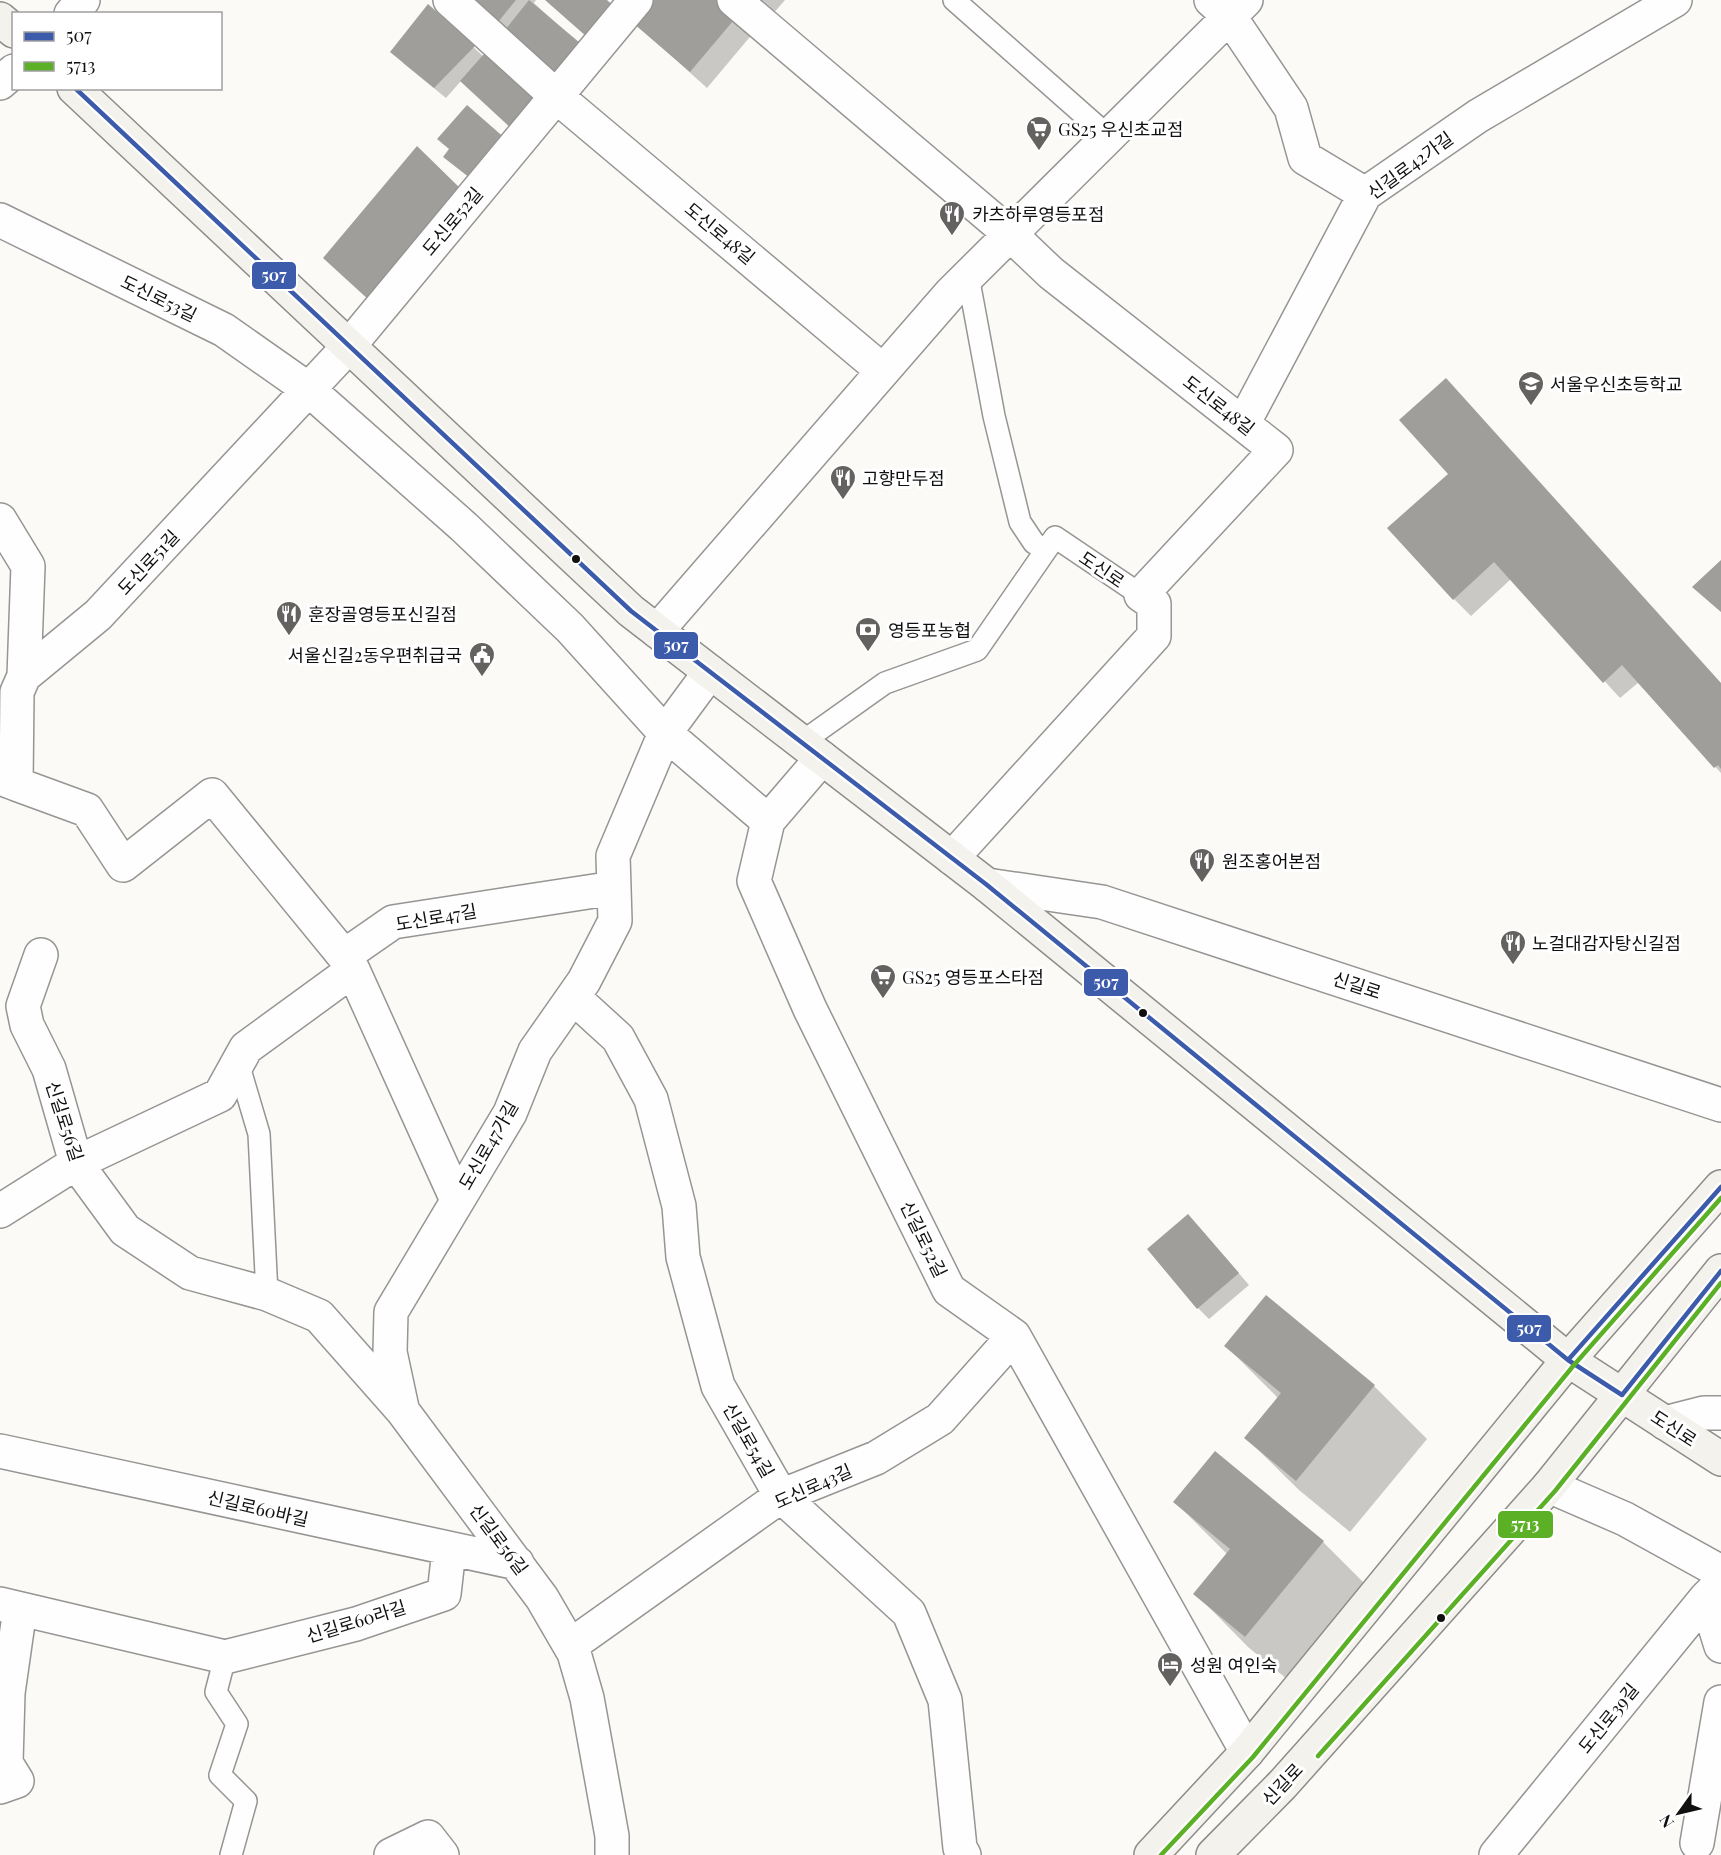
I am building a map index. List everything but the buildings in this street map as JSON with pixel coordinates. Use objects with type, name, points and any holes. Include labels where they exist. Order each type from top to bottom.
[{"type":"main road","points":[[0,19],[12,29]]},
{"type":"main road","name":"도신로","points":[[77,90],[632,610],[987,885],[1568,1360],[1721,1459]]},
{"type":"main road","points":[[1151,1855],[1247,1752],[1568,1360],[1721,1187]]},
{"type":"main road","name":"신길로","points":[[1213,1855],[1282,1785],[1549,1486],[1721,1271]]},
{"type":"street","points":[[73,12],[82,0]]},
{"type":"street","points":[[450,0],[556,96]]},
{"type":"street","name":"도신로52길","points":[[349,345],[636,0]]},
{"type":"street","name":"도신로48길","points":[[734,0],[1010,234],[1051,273],[1276,450],[1141,595]]},
{"type":"street","name":"신길로42가길","points":[[1243,424],[1365,194],[1478,116],[1675,0]]},
{"type":"street","points":[[657,630],[968,276],[1108,136],[1229,6],[1290,108],[1305,158],[1365,194]]},
{"type":"street","points":[[0,84],[12,73]]},
{"type":"street","name":"도신로48길","points":[[556,96],[883,371]]},
{"type":"street","name":"도신로53길","points":[[0,221],[224,330],[308,389],[464,527],[570,628],[665,733],[768,821]]},
{"type":"street","name":"도신로51길","points":[[24,675],[98,615],[349,345]]},
{"type":"street","points":[[0,520],[28,566],[24,675],[17,692],[8,781]]},
{"type":"street","name":"도신로","points":[[952,858],[1154,636],[1154,604],[1141,595]]},
{"type":"street","points":[[614,888],[614,856],[665,733],[710,672]]},
{"type":"street","name":"신길로52길","points":[[812,750],[768,821],[754,881],[810,1009],[949,1290],[1014,1336],[1247,1752]]},
{"type":"street","name":"도신로47길","points":[[8,781],[87,810],[123,865],[212,795],[344,956],[393,922],[614,888]]},
{"type":"street","name":"신길로","points":[[987,885],[1102,902],[1721,1105]]},
{"type":"street","name":"도신로47가길","points":[[402,1410],[390,1352],[391,1312],[510,1113],[535,1051],[573,997],[615,921],[614,888]]},
{"type":"street","name":"신길로56길","points":[[40,955],[23,1006],[27,1025],[49,1069],[76,1163],[125,1230],[190,1273],[267,1294],[320,1316],[402,1410],[542,1598],[570,1646],[587,1698],[612,1836],[612,1855]]},
{"type":"street","points":[[0,1211],[76,1163],[220,1095],[246,1048],[353,970],[457,1200]]},
{"type":"street","name":"신길로54길","points":[[573,997],[618,1038],[651,1099],[679,1206],[683,1257],[718,1386],[781,1496],[909,1613],[945,1700],[960,1848],[964,1855]]},
{"type":"street","name":"도신로43길","points":[[570,1646],[781,1496],[876,1458],[940,1419],[1014,1336]]},
{"type":"street","points":[[1665,1423],[1704,1413],[1721,1413]]},
{"type":"street","name":"신길로60바길","points":[[0,1451],[517,1563]]},
{"type":"street","points":[[1549,1486],[1625,1519],[1716,1584],[1721,1646]]},
{"type":"street","name":"신길로60라길","points":[[10,1607],[225,1657],[356,1624],[444,1594],[449,1550]]},
{"type":"street","name":"도신로39길","points":[[1496,1855],[1716,1584]]},
{"type":"street","points":[[0,1787],[16,1781],[6,1763],[10,1607]]},
{"type":"street","points":[[1701,1850],[1721,1702]]},
{"type":"street","points":[[391,1855],[435,1846]]},
{"type":"lane","points":[[954,0],[1108,136]]},
{"type":"lane","points":[[812,750],[885,683],[977,650],[1046,550],[1034,543],[1020,522],[994,416],[968,276]]},
{"type":"lane","name":"도신로","points":[[1046,550],[1055,537],[1141,595]]},
{"type":"lane","points":[[238,1063],[259,1134],[267,1294]]},
{"type":"lane","points":[[225,1657],[216,1692],[237,1724],[220,1775],[246,1801],[231,1855]]},
{"type":"transit line","name":"507","points":[[77,90],[631,611],[987,885],[1568,1360],[1622,1395],[1721,1271]]},
{"type":"transit line","name":"507","points":[[1568,1360],[1721,1187]]},
{"type":"transit line","name":"5713","points":[[1161,1855],[1253,1757],[1574,1365],[1721,1198]]},
{"type":"transit line","name":"5713","points":[[1318,1756],[1555,1491],[1721,1283]]},
{"type":"place","name":"GS25 우신초교점","points":[[1039,152]]},
{"type":"place","name":"카츠하루영등포점","points":[[952,237]]},
{"type":"place","name":"서울우신초등학교","points":[[1531,407]]},
{"type":"place","name":"고향만두점","points":[[843,501]]},
{"type":"place","name":"훈장골영등포신길점","points":[[289,637]]},
{"type":"place","name":"영등포농협","points":[[868,653]]},
{"type":"place","name":"서울신길2동우편취급국","points":[[482,678]]},
{"type":"place","name":"원조홍어본점","points":[[1202,884]]},
{"type":"place","name":"노걸대감자탕신길점","points":[[1513,966]]},
{"type":"place","name":"GS25 영등포스타점","points":[[883,1000]]},
{"type":"place","name":"성원 여인숙","points":[[1170,1688]]}]
